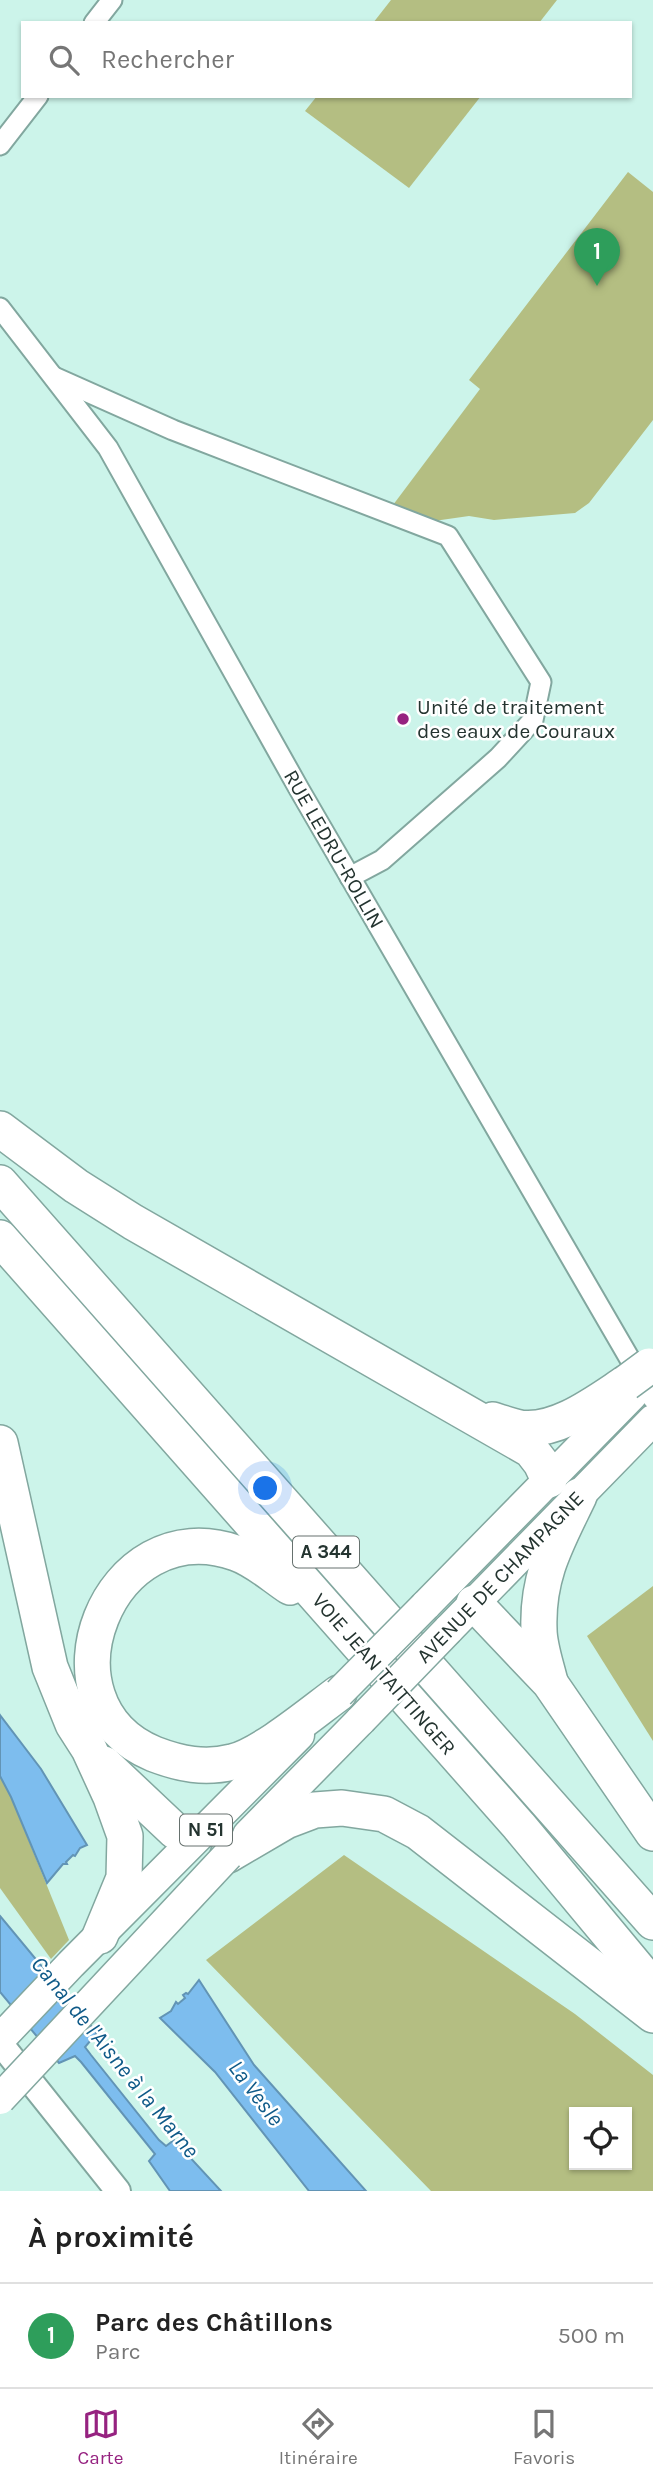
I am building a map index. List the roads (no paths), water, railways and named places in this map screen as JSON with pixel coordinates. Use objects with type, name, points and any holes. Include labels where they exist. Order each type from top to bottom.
[{"type":"highway","points":[[0,1129],[76,1186],[133,1222],[531,1450],[562,1498],[539,1605],[538,1632],[550,1683]]},
{"type":"highway","name":"VOIE JEAN TAITTINGER","points":[[0,1183],[653,1922]]},
{"type":"highway","name":"VOIE JEAN TAITTINGER","points":[[0,1238],[519,1826],[653,1987]]},
{"type":"highway","points":[[466,1413],[522,1428],[548,1424],[646,1391]]},
{"type":"highway","points":[[0,1443],[50,1667],[73,1724],[89,1749],[111,1797],[125,1836],[124,1878],[100,1936]]},
{"type":"highway","points":[[337,1620],[238,1553],[218,1548],[179,1549],[144,1563],[116,1589],[97,1626],[92,1645],[96,1686],[102,1705],[113,1723],[129,1739],[146,1750],[186,1765],[206,1766],[233,1762],[350,1707]]},
{"type":"highway","points":[[462,1592],[550,1683],[653,1833]]},
{"type":"highway","points":[[89,1749],[142,1802],[184,1836]]},
{"type":"highway","points":[[228,1855],[286,1821],[315,1810],[342,1808],[384,1814],[418,1832],[653,2015]]},
{"type":"main road","name":"AVENUE DE CHAMPAGNE","points":[[0,2099],[228,1855],[350,1707],[425,1606],[462,1592],[562,1498],[646,1391]]},
{"type":"main road","name":"AVENUE DE CHAMPAGNE","points":[[0,2041],[100,1936],[184,1836],[447,1630],[462,1592]]},
{"type":"main road","points":[[184,1836],[228,1855]]},
{"type":"street","points":[[96,21],[112,0]]},
{"type":"street","points":[[0,145],[36,98]]},
{"type":"street","name":"RUE LEDRU-ROLLIN","points":[[0,308],[108,448],[350,877],[646,1391]]},
{"type":"street","points":[[53,376],[173,430],[448,537],[541,682],[533,720],[498,758],[382,860],[350,877]]},
{"type":"street","points":[[0,2041],[118,2191]]},
{"type":"water","points":[[0,1715],[41,1769],[87,1845],[80,1848],[67,1864],[63,1864],[47,1883],[0,1776]]},
{"type":"water","points":[[0,1916],[97,2033],[85,2047],[159,2140],[166,2146],[174,2140],[221,2191],[170,2191],[149,2161],[155,2154],[81,2062],[75,2056],[59,2063],[0,1992]]},
{"type":"water","name":"La Vesle","points":[[199,1980],[254,2065],[366,2191],[309,2191],[215,2072],[160,2018],[171,2011],[176,2002],[178,2004],[185,1998],[183,1995],[188,1994]]},
{"type":"place","name":"Parc des Châtillons","points":[[597,286]]},
{"type":"place","name":"Unité de traitement des eaux de Couraux","points":[[403,719]]},
{"type":"water label","name":"Canal de l'Aisne à la Marne","points":[[115,2057]]}]
